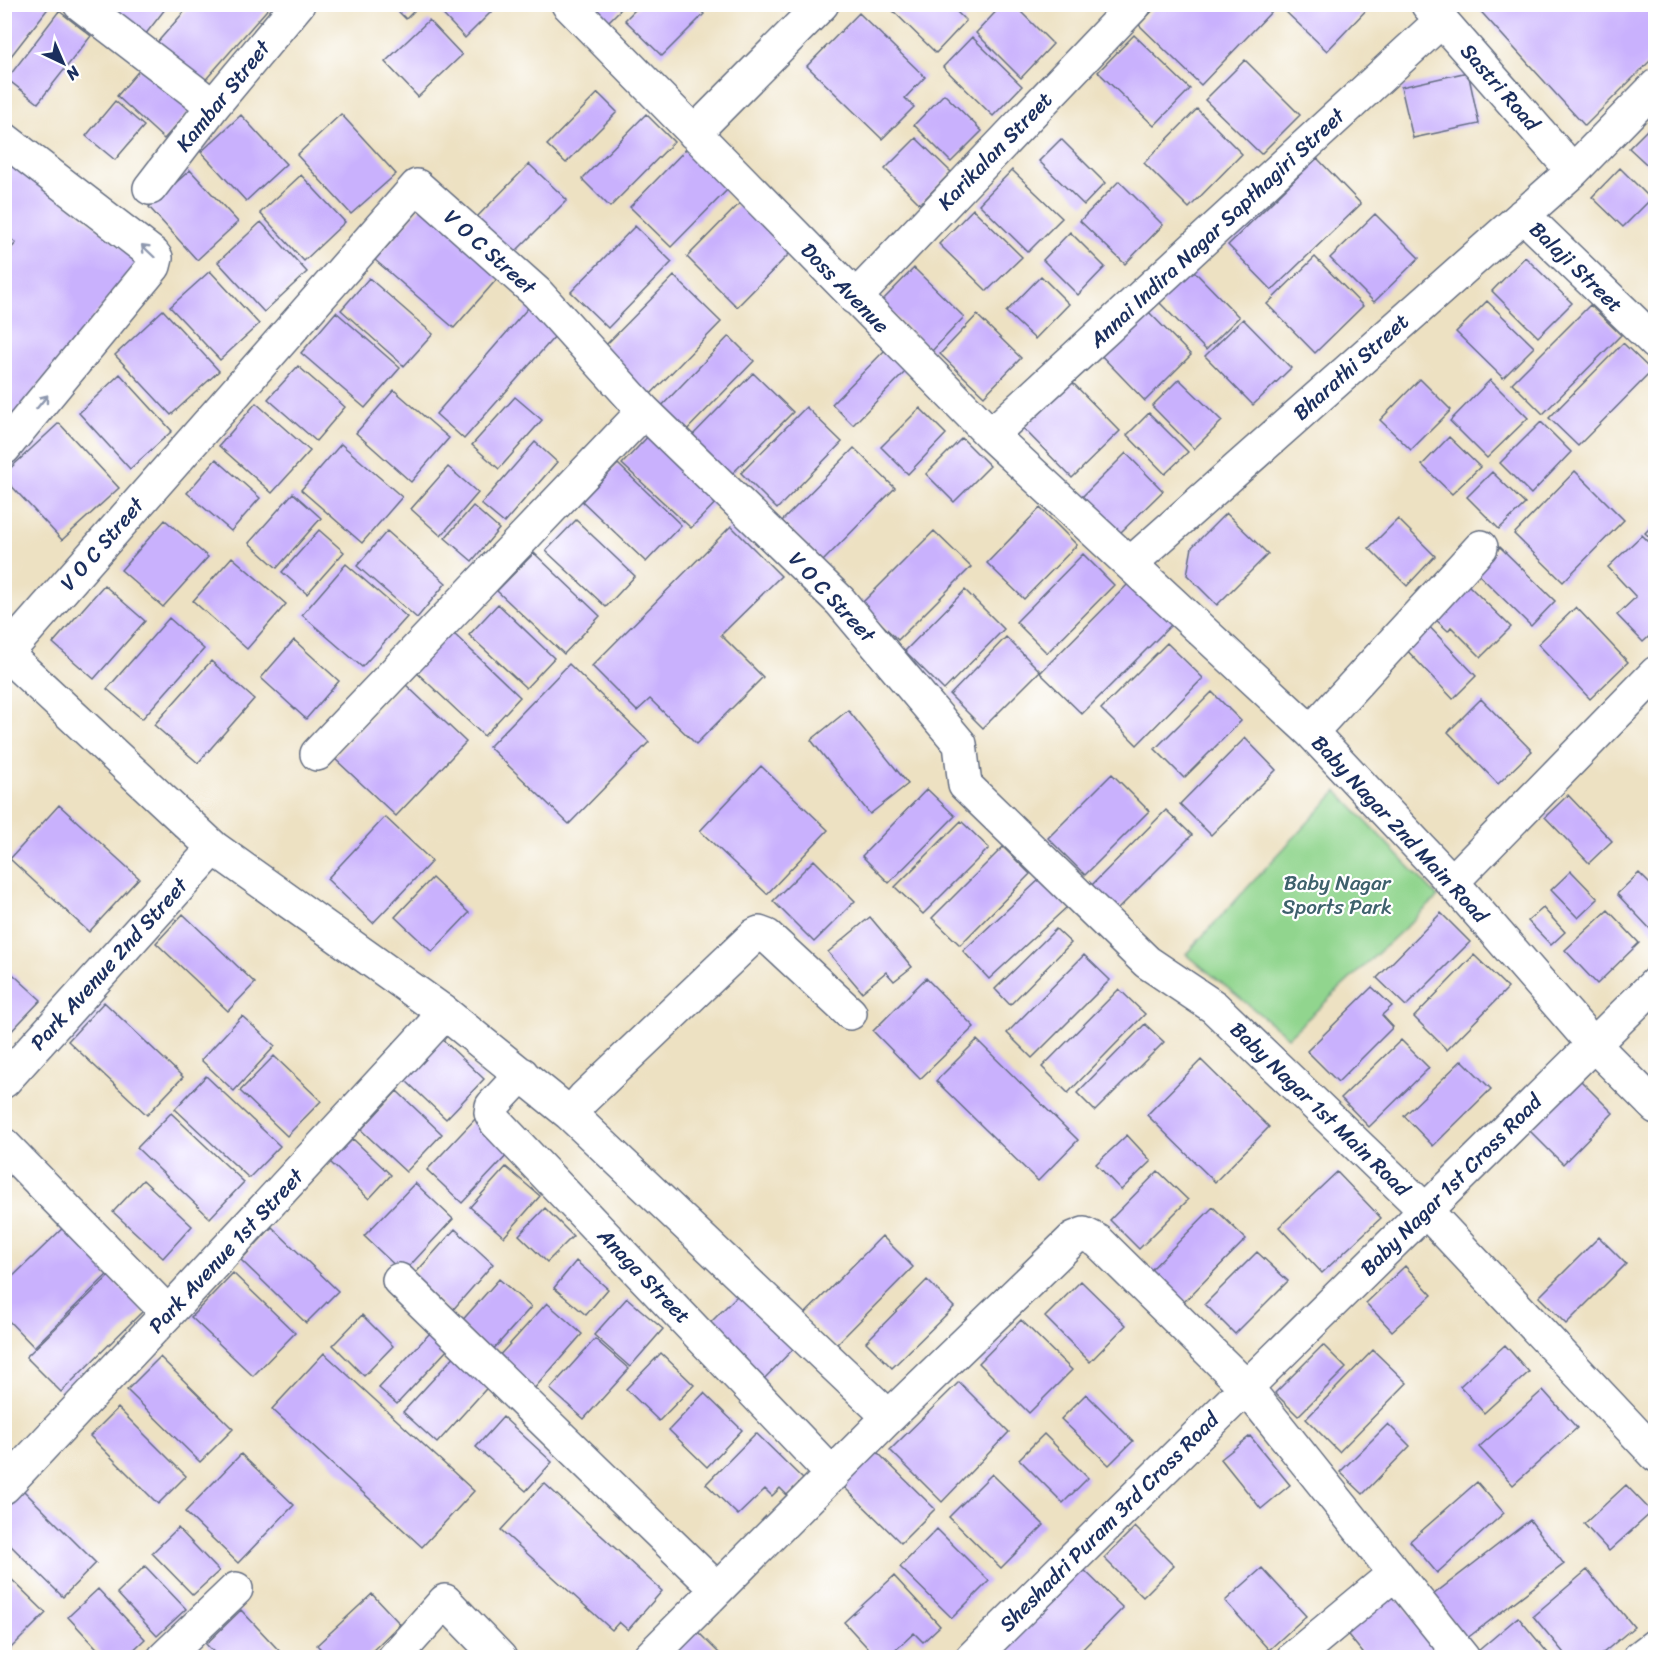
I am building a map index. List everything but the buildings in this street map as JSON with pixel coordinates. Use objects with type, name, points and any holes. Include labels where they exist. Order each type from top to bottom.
[{"type":"street","points":[[80,4],[213,106]]},
{"type":"street","name":"Kambar Street","points":[[150,188],[213,106],[298,4]]},
{"type":"street","name":"Doss Avenue","points":[[568,4],[992,435],[1130,564]]},
{"type":"street","points":[[694,133],[822,4]]},
{"type":"street","name":"Karikalan Street","points":[[855,298],[1135,4]]},
{"type":"street","name":"Sastri Road","points":[[1435,12],[1573,171]]},
{"type":"street","name":"Annai Indira Nagar Sapthagiri Street","points":[[992,435],[1435,12]]},
{"type":"street","name":"Bharathi Street","points":[[1130,564],[1573,171],[1656,86]]},
{"type":"street","points":[[4,139],[156,258],[154,266],[4,448]]},
{"type":"street","name":"V O C Street","points":[[5,654],[417,186],[537,293],[644,411],[840,601],[960,744],[965,784]]},
{"type":"street","name":"Balaji Street","points":[[1523,215],[1656,343]]},
{"type":"street","points":[[317,754],[644,411]]},
{"type":"street","points":[[1311,732],[1481,547]]},
{"type":"street","name":"Baby Nagar 2nd Main Road","points":[[1130,564],[1311,732],[1452,882],[1593,1044],[1656,1107]]},
{"type":"street","points":[[5,654],[214,848],[445,1013],[570,1114],[889,1417]]},
{"type":"street","points":[[1452,882],[1656,673]]},
{"type":"street","name":"Baby Nagar 1st Main Road","points":[[965,784],[1147,962],[1214,1007],[1425,1210],[1656,1455]]},
{"type":"street","name":"Park Avenue 2nd Street","points":[[4,1081],[214,848]]},
{"type":"street","points":[[570,1114],[759,933],[767,936],[850,1013]]},
{"type":"street","name":"Baby Nagar 1st Cross Road","points":[[1246,1387],[1656,983]]},
{"type":"street","name":"Park Avenue 1st Street","points":[[4,1487],[445,1013]]},
{"type":"street","name":"Anaga Street","points":[[522,1074],[492,1106],[491,1113],[496,1122],[833,1474]]},
{"type":"street","points":[[4,1145],[168,1313]]},
{"type":"street","points":[[649,1658],[889,1417],[1074,1238],[1084,1234],[1098,1241],[1246,1387],[1463,1658]]},
{"type":"street","points":[[399,1280],[717,1589]]},
{"type":"street","name":"Sheshadri Puram 3rd Cross Road","points":[[972,1658],[1246,1387]]},
{"type":"street","points":[[1293,1658],[1394,1574]]},
{"type":"street","points":[[165,1658],[237,1589]]},
{"type":"street","points":[[394,1658],[445,1601],[500,1658]]},
{"type":"street","points":[[1639,1658],[1656,1645]]},
{"type":"green space","name":"Baby Nagar Sports Park","points":[[1337,791],[1438,897],[1288,1037],[1186,954]]}]
